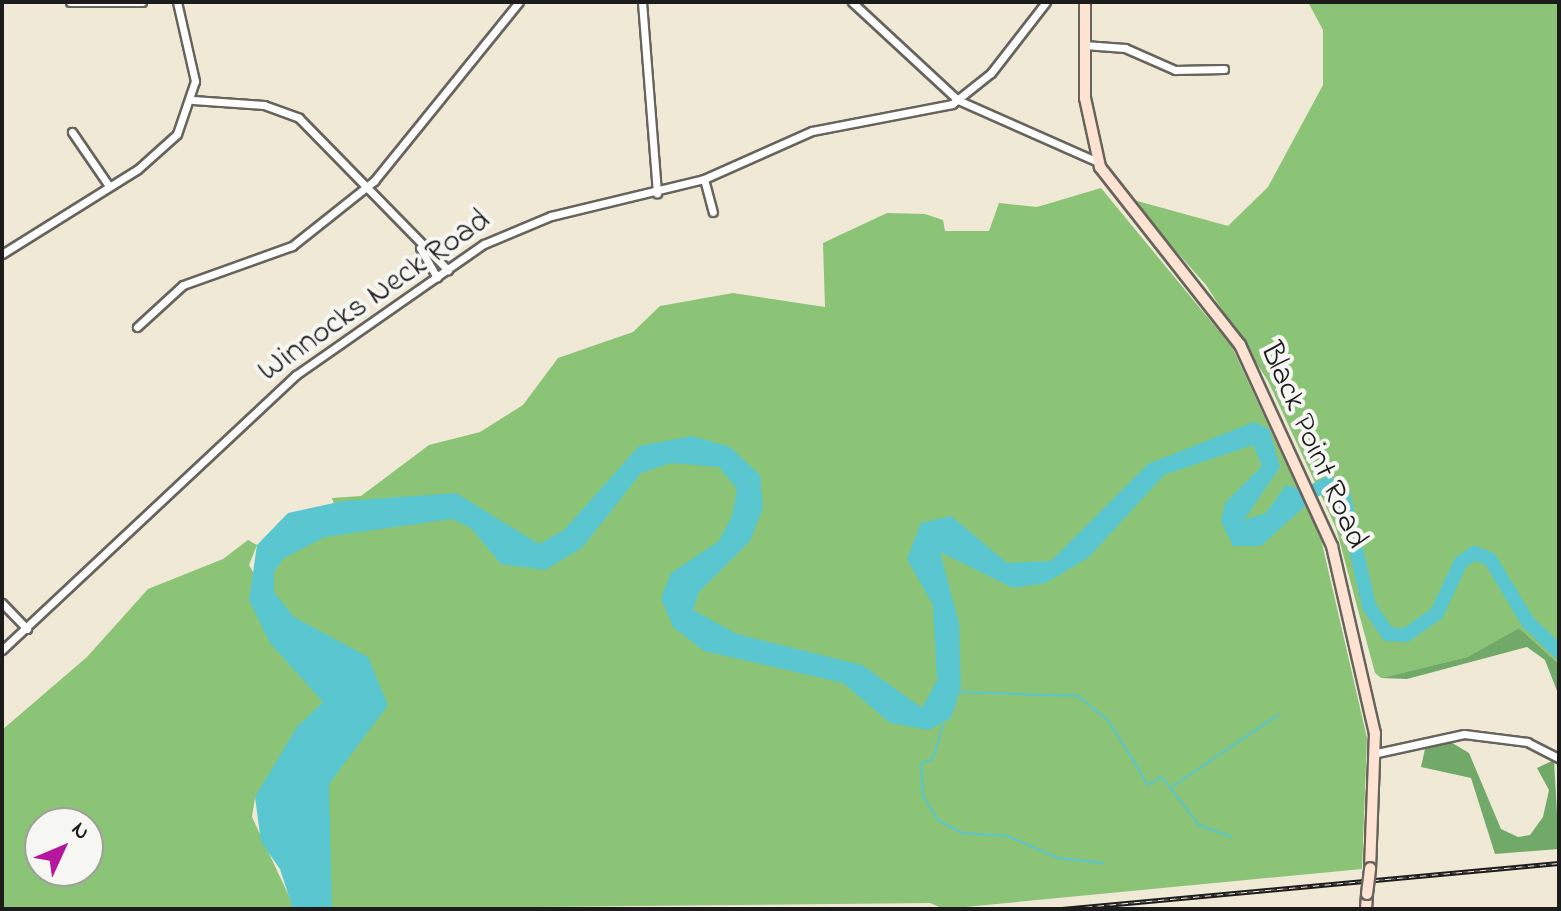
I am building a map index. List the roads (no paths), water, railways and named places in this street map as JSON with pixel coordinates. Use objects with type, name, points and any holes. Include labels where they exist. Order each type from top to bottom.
[{"type":"main road","points":[[1085,2],[1084,45],[1098,162]]},
{"type":"main road","name":"Black Point Road","points":[[1098,162],[1240,345],[1314,504],[1346,597],[1377,753],[1366,909]]},
{"type":"street","points":[[70,2],[142,2]]},
{"type":"street","points":[[2,254],[166,147],[193,100],[191,47],[177,2]]},
{"type":"street","points":[[137,327],[176,289],[292,246],[366,187],[519,2]]},
{"type":"street","points":[[642,2],[657,193]]},
{"type":"street","points":[[852,2],[958,100],[1098,162]]},
{"type":"street","name":"Winnocks Neck Road","points":[[2,650],[296,375],[448,270],[521,226],[704,179],[812,131],[958,100],[1001,62],[1046,2]]},
{"type":"street","points":[[1084,45],[1125,48],[1175,70],[1224,69]]},
{"type":"street","points":[[193,100],[293,113],[419,246],[448,270]]},
{"type":"street","points":[[72,132],[109,186]]},
{"type":"street","points":[[704,179],[713,212]]},
{"type":"street","points":[[419,246],[437,278]]},
{"type":"street","points":[[2,603],[27,629]]},
{"type":"street","points":[[1377,753],[1464,734],[1536,744],[1559,758]]},
{"type":"water","points":[[1254,422],[1269,429],[1280,467],[1244,520],[1266,513],[1286,485],[1297,488],[1305,506],[1261,546],[1233,546],[1221,521],[1225,503],[1262,466],[1253,445],[1164,475],[1089,557],[1046,583],[1013,588],[940,552],[959,623],[961,688],[951,718],[929,730],[890,723],[843,683],[704,651],[673,627],[661,598],[671,573],[719,541],[732,516],[737,489],[719,467],[671,463],[641,473],[582,548],[545,570],[501,564],[471,528],[452,519],[325,537],[284,558],[274,572],[274,592],[294,617],[368,657],[388,705],[329,784],[332,909],[293,909],[280,869],[261,842],[255,797],[297,727],[323,702],[270,643],[249,600],[257,545],[288,513],[343,501],[456,493],[539,544],[564,530],[639,446],[692,436],[730,447],[760,475],[763,508],[750,541],[699,592],[693,610],[737,634],[862,665],[922,708],[937,680],[933,605],[907,559],[921,523],[951,516],[1007,563],[1051,561],[1148,464]]},
{"type":"waterway","points":[[1297,499],[1328,484],[1343,493],[1369,606],[1388,634],[1406,635],[1437,613],[1461,562],[1475,553],[1490,559],[1528,622],[1559,652]]},
{"type":"waterway","points":[[961,692],[1078,696],[1108,720],[1148,785],[1162,777],[1199,825],[1232,837]]},
{"type":"waterway","points":[[1173,786],[1278,715]]},
{"type":"waterway","points":[[943,725],[932,760],[921,763],[923,796],[938,820],[962,833],[1008,836],[1058,858],[1104,863]]},
{"type":"railway","points":[[1062,909],[1559,863]]}]
